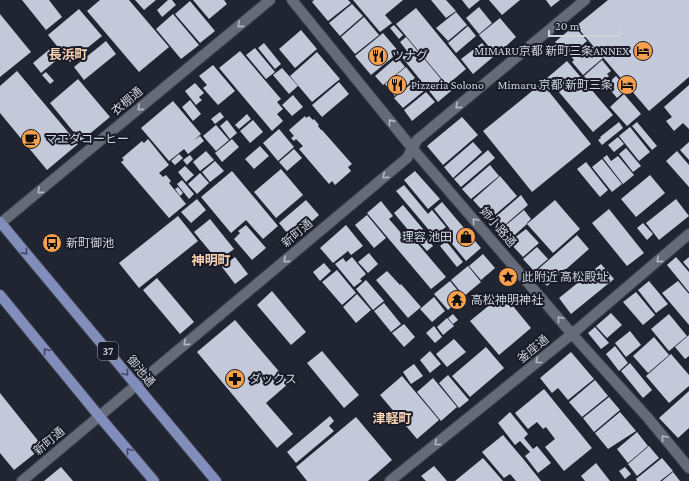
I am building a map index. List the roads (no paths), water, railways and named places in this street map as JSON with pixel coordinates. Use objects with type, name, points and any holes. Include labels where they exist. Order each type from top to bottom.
[{"type":"main road","name":"御池通","points":[[1,223],[216,481]]},
{"type":"main road","points":[[0,295],[154,481]]},
{"type":"street","name":"衣棚通","points":[[1,223],[270,0]]},
{"type":"street","name":"姉小路通","points":[[292,0],[412,148],[572,334],[648,418],[689,468]]},
{"type":"street","name":"新町通","points":[[22,481],[407,158],[417,140],[585,0]]},
{"type":"street","name":"釜座通","points":[[390,481],[572,334],[689,234]]},
{"type":"place","name":"MIMARU京都 新町三条ANNEX","points":[[643,51]]},
{"type":"place","name":"ツナグ","points":[[378,56]]},
{"type":"place","name":"Pizzeria Solono","points":[[397,85]]},
{"type":"place","name":"Mimaru 京都 新町三条","points":[[627,85]]},
{"type":"place","name":"マエダコーヒー","points":[[31,139]]},
{"type":"place","name":"理容 池田","points":[[466,237]]},
{"type":"place","name":"新町御池","points":[[52,243]]},
{"type":"place","name":"此附近 高松殿址","points":[[508,277]]},
{"type":"place","name":"高松神明神社","points":[[457,300]]},
{"type":"place","name":"ダックス","points":[[235,379]]},
{"type":"district","name":"長浜町","points":[[68,54]]},
{"type":"district","name":"神明町","points":[[211,260]]},
{"type":"district","name":"津軽町","points":[[392,418]]}]
